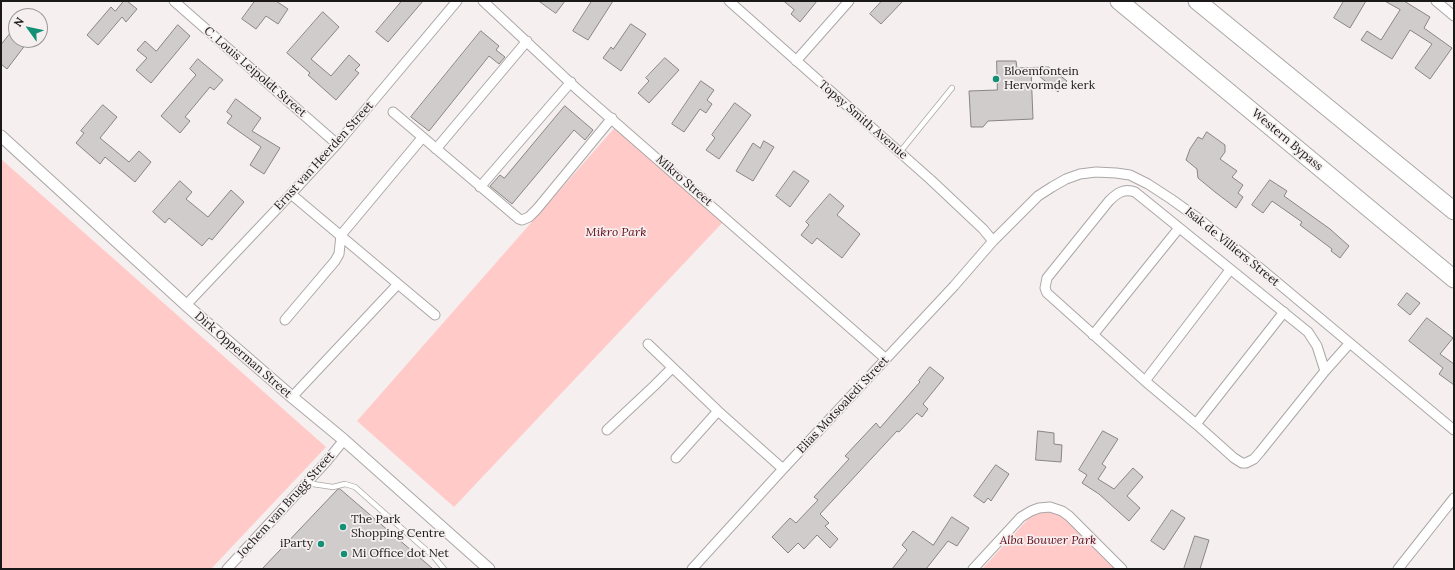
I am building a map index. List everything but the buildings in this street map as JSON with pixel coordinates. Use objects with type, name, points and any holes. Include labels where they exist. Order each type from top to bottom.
[{"type":"highway","name":"Western Bypass","points":[[1119,1],[1454,279]]},
{"type":"highway","points":[[1197,1],[1454,211]]},
{"type":"street","name":"C. Louis Leipoldt Street","points":[[174,1],[336,144]]},
{"type":"street","name":"Ernst van Heerden Street","points":[[186,305],[336,144],[456,1]]},
{"type":"street","name":"Mikro Street","points":[[483,1],[571,82],[886,358]]},
{"type":"street","name":"Topsy Smith Avenue","points":[[730,1],[931,180],[983,229],[993,241]]},
{"type":"street","points":[[796,61],[849,1]]},
{"type":"street","points":[[1436,1],[1454,16]]},
{"type":"street","points":[[436,149],[527,41]]},
{"type":"street","points":[[480,188],[571,82]]},
{"type":"street","points":[[393,112],[480,188],[519,219],[525,220],[537,210],[612,118]]},
{"type":"street","name":"Dirk Opperman Street","points":[[1,136],[186,305],[344,440],[489,569]]},
{"type":"street","points":[[285,320],[335,261],[339,254],[341,235],[422,138]]},
{"type":"street","name":"Isak de Villiers Street","points":[[993,241],[1038,196],[1066,179],[1080,174],[1096,172],[1130,175],[1148,184],[1199,218],[1454,430]]},
{"type":"street","points":[[1325,371],[1313,339],[1308,332],[1135,192],[1125,190],[1119,192],[1109,201],[1047,278],[1045,288],[1047,293],[1145,381],[1234,458],[1242,463],[1246,463],[1254,459],[1325,371],[1349,344]]},
{"type":"street","points":[[291,194],[435,315]]},
{"type":"street","points":[[1093,335],[1179,228]]},
{"type":"street","name":"Elias Motsoaledi Street","points":[[692,569],[954,286],[993,241]]},
{"type":"street","points":[[1145,381],[1230,270]]},
{"type":"street","points":[[292,397],[398,284]]},
{"type":"street","points":[[1196,424],[1284,312]]},
{"type":"street","points":[[648,344],[718,411],[783,469]]},
{"type":"street","points":[[607,430],[672,368]]},
{"type":"street","points":[[676,458],[718,411]]},
{"type":"street","name":"Jochem van Brugg Street","points":[[227,569],[344,440]]},
{"type":"street","points":[[1398,569],[1454,498]]},
{"type":"street","points":[[973,569],[1021,517],[1039,508],[1050,507],[1062,511],[1069,516],[1122,569]]},
{"type":"lane","points":[[900,152],[952,88]]},
{"type":"lane","points":[[306,483],[333,487],[345,484],[355,487],[434,557],[444,569]]},
{"type":"green space","name":"Mikro Park","points":[[617,125],[724,221],[454,507],[357,421]]},
{"type":"green space","points":[[1,159],[326,447],[211,569],[1,569]]},
{"type":"green space","name":"Alba Bouwer Park","points":[[1046,511],[1058,512],[1126,569],[982,569],[1030,517]]},
{"type":"place","name":"Bloemfontein Hervormde kerk","points":[[996,79]]},
{"type":"place","name":"The Park Shopping Centre","points":[[343,527]]},
{"type":"place","name":"iParty","points":[[321,544]]},
{"type":"place","name":"Mi Office dot Net","points":[[344,554]]}]
